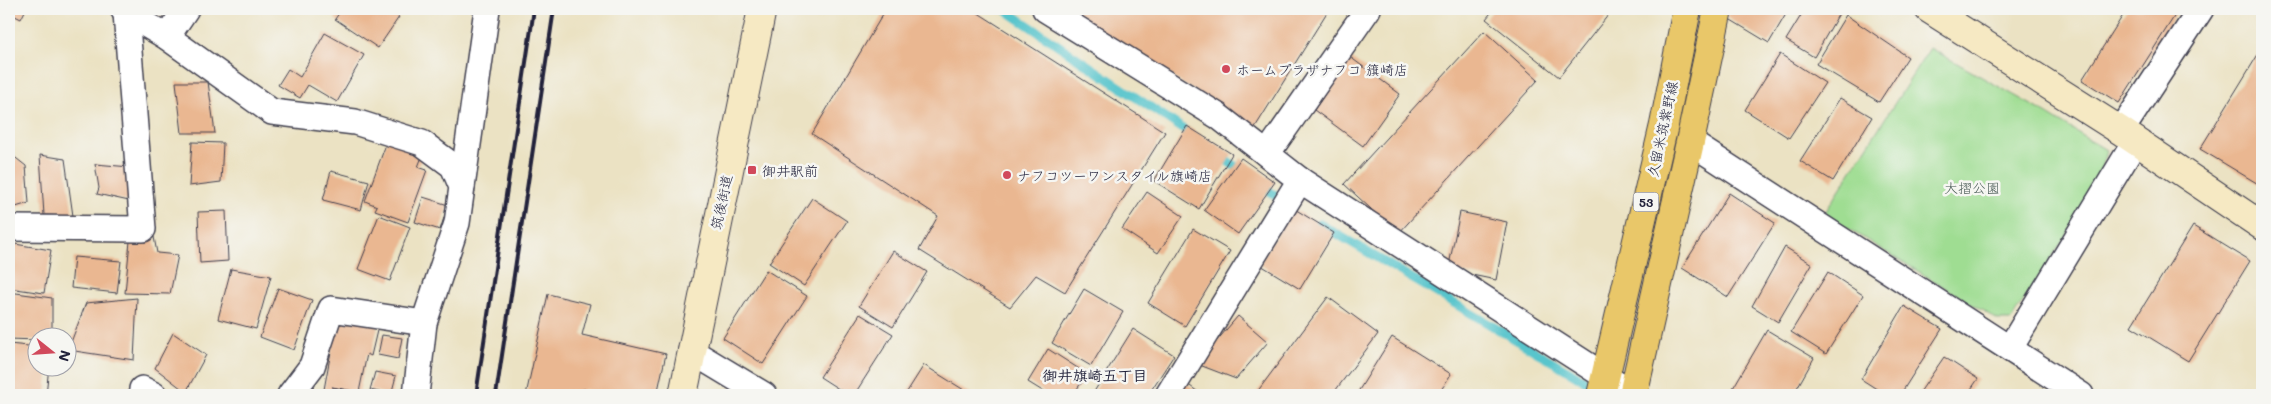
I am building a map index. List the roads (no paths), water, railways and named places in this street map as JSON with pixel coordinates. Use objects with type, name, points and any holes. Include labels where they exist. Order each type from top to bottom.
[{"type":"main road","name":"久留米筑紫野線","points":[[1603,386],[1664,125],[1687,9]]},
{"type":"main road","name":"53","points":[[1633,395],[1718,9]]},
{"type":"street","points":[[167,37],[186,9]]},
{"type":"street","points":[[416,395],[424,322],[457,223],[487,9]]},
{"type":"street","name":"筑後街道","points":[[683,395],[762,9]]},
{"type":"street","points":[[1045,9],[1218,116],[1300,180],[1603,386],[1633,395]]},
{"type":"street","points":[[1267,154],[1368,9]]},
{"type":"street","points":[[1930,9],[2262,226]]},
{"type":"street","points":[[2010,348],[2201,9]]},
{"type":"street","points":[[124,11],[167,37],[272,112],[355,122],[422,144],[454,166],[462,187]]},
{"type":"street","points":[[9,228],[143,229],[124,11]]},
{"type":"street","points":[[1690,142],[2081,395]]},
{"type":"street","points":[[1168,395],[1300,180]]},
{"type":"street","points":[[290,395],[312,366],[331,309],[424,322]]},
{"type":"street","points":[[691,351],[764,395]]},
{"type":"waterway","points":[[1004,9],[1195,137]]},
{"type":"waterway","points":[[1219,155],[1243,172]]},
{"type":"waterway","points":[[1260,184],[1285,203]]},
{"type":"waterway","points":[[1320,224],[1599,389]]},
{"type":"railway","points":[[476,395],[534,9]]},
{"type":"railway","points":[[496,395],[554,9]]},
{"type":"place","name":"ホームプラザナフコ 籏崎店","points":[[1226,69]]},
{"type":"place","name":"御井駅前","points":[[752,170]]},
{"type":"place","name":"ナフコツーワンスタイル旗崎店","points":[[1007,175]]},
{"type":"district","name":"御井旗崎五丁目","points":[[1095,375]]},
{"type":"park label","name":"大摺公園","points":[[1972,187]]}]
